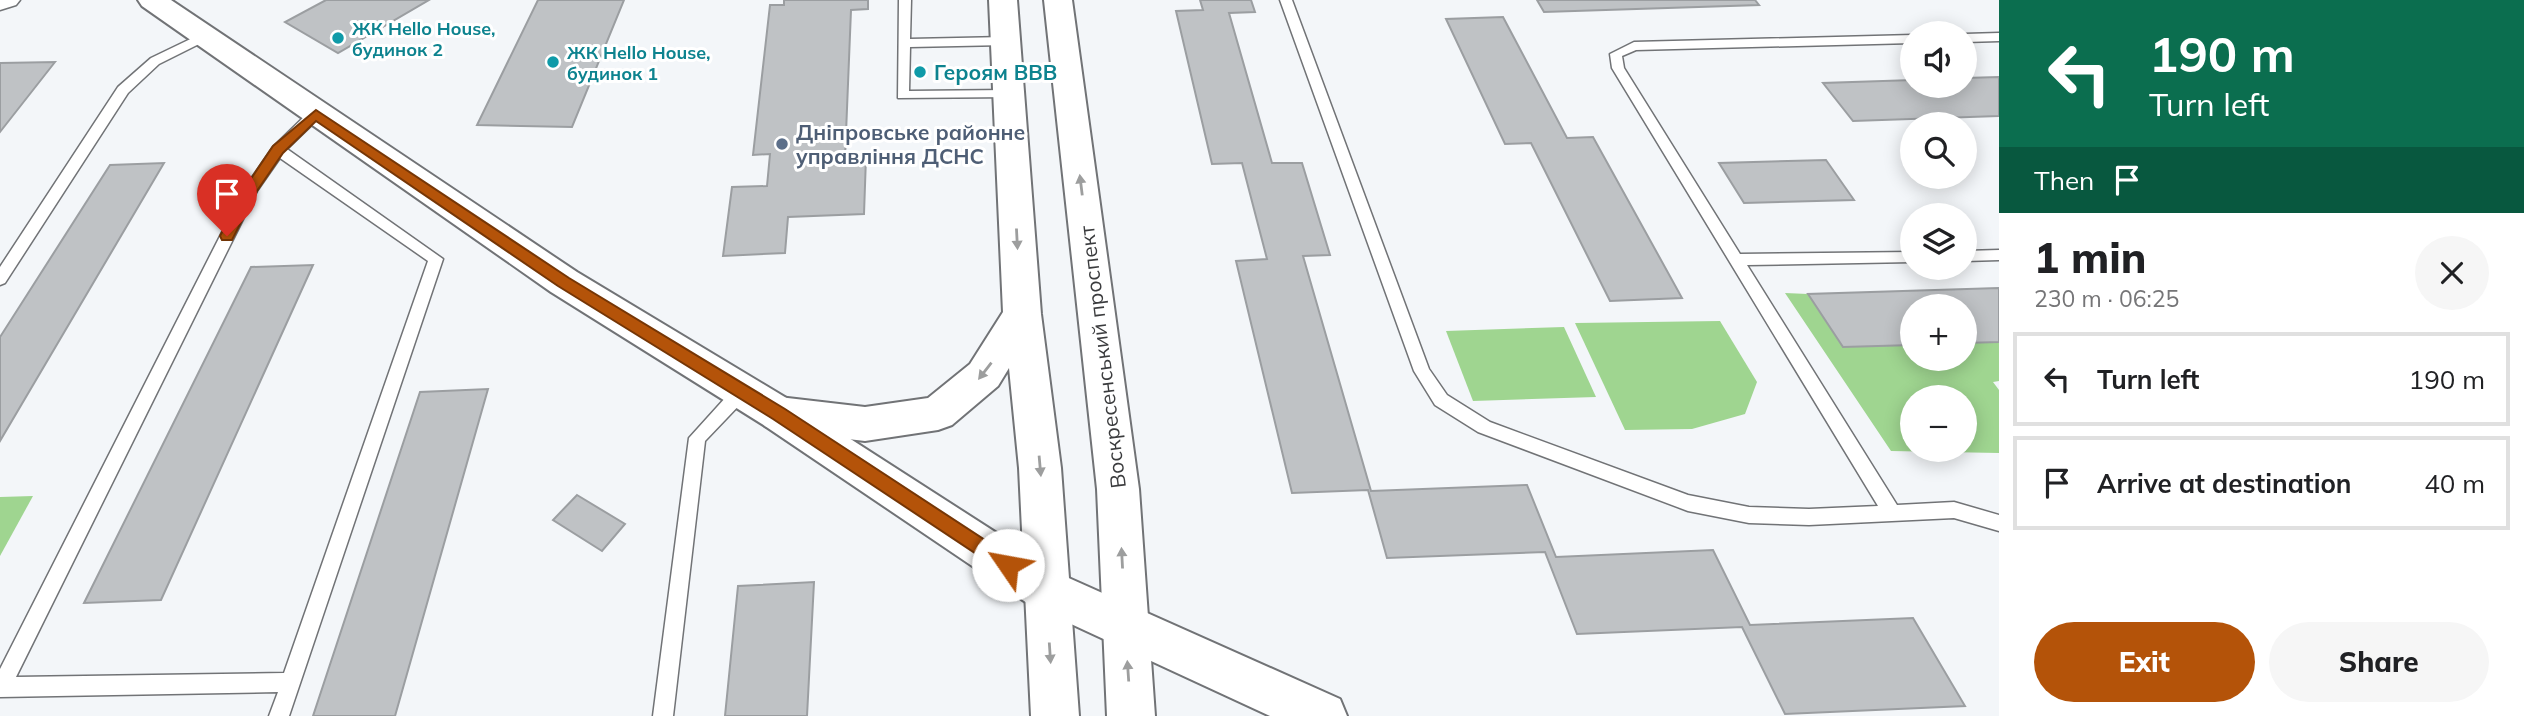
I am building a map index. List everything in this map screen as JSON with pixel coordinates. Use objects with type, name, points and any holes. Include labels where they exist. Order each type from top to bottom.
[{"type":"main road","points":[[152,0],[564,282],[779,414],[1046,590],[1323,716]]},
{"type":"main road","points":[[1003,0],[1021,314],[1040,468],[1055,716]]},
{"type":"main road","name":"Воскресенський проспект","points":[[1059,0],[1118,489],[1131,716]]},
{"type":"main road","points":[[779,414],[865,424],[938,413],[985,375],[1021,314]]},
{"type":"street","points":[[0,3],[8,0]]},
{"type":"lane","points":[[905,0],[903,95],[1008,94]]},
{"type":"lane","points":[[1286,0],[1422,371],[1441,400],[1484,427],[1688,503],[1749,515],[1809,517],[1954,510],[1999,523]]},
{"type":"lane","points":[[0,279],[123,90],[155,61],[205,36]]},
{"type":"lane","points":[[1977,38],[1999,37]]},
{"type":"lane","points":[[1892,513],[1618,68],[1616,54],[1634,46],[1900,40]]},
{"type":"lane","points":[[905,43],[1005,41]]},
{"type":"lane","points":[[291,682],[1,687],[251,189],[278,150],[316,114]]},
{"type":"lane","points":[[278,150],[436,259],[279,716]]},
{"type":"lane","points":[[1977,256],[1999,255]]},
{"type":"lane","points":[[1735,260],[1900,257]]},
{"type":"lane","points":[[663,716],[697,438],[742,391]]},
{"type":"green space","points":[[1785,293],[1808,294],[1843,347],[1900,345],[1900,371],[1977,371],[1977,343],[1999,342],[1999,381],[1993,382],[1999,390],[1999,453],[1977,453],[1977,385],[1900,385],[1900,451],[1891,451]]},
{"type":"green space","points":[[1720,321],[1757,382],[1745,414],[1692,429],[1625,430],[1575,323]]},
{"type":"green space","points":[[1564,327],[1596,397],[1473,401],[1446,331]]},
{"type":"green space","points":[[33,496],[0,556],[0,497]]},
{"type":"building","name":"ЖК Hello House, будинок 2","points":[[326,0],[429,0],[338,53],[285,22]]},
{"type":"building","name":"ЖК Hello House, будинок 1","points":[[538,0],[624,0],[572,127],[477,125]]},
{"type":"building","points":[[784,0],[868,0],[868,9],[851,10],[845,158],[866,157],[864,214],[788,217],[785,253],[723,256],[732,187],[767,186],[770,154],[753,155],[770,5],[784,5]]},
{"type":"building","points":[[1200,0],[1251,0],[1255,12],[1229,13],[1272,163],[1302,163],[1330,255],[1303,256],[1371,491],[1527,485],[1556,557],[1713,550],[1750,625],[1913,618],[1965,706],[1785,714],[1742,627],[1577,634],[1545,552],[1387,558],[1368,490],[1292,493],[1236,261],[1267,259],[1242,163],[1212,164],[1176,11],[1203,10]]},
{"type":"building","points":[[1537,0],[1755,0],[1759,5],[1544,12]]},
{"type":"building","points":[[1503,17],[1567,138],[1593,137],[1682,298],[1610,301],[1531,143],[1505,144],[1446,19]]},
{"type":"building","points":[[55,62],[0,132],[0,63]]},
{"type":"building","points":[[1999,77],[1999,116],[1977,117],[1977,112],[1900,112],[1900,119],[1853,121],[1823,83],[1900,80],[1900,98],[1977,98],[1977,78]]},
{"type":"building","points":[[1826,160],[1854,200],[1744,203],[1719,163]]},
{"type":"building","points":[[164,163],[0,441],[0,337],[110,165]]},
{"type":"building","points":[[313,265],[161,600],[84,603],[251,267]]},
{"type":"building","points":[[1999,288],[1999,342],[1977,343],[1977,294],[1900,294],[1900,345],[1843,347],[1808,294]]},
{"type":"building","points":[[488,389],[395,716],[313,716],[420,392]]},
{"type":"building","points":[[577,495],[625,524],[602,551],[553,520]]},
{"type":"building","points":[[814,582],[807,716],[725,716],[738,586]]},
{"type":"place","name":"ЖК Hello House, будинок 2","points":[[338,38]]},
{"type":"place","name":"ЖК Hello House, будинок 1","points":[[553,62]]},
{"type":"place","name":"Героям ВВВ","points":[[920,72]]},
{"type":"place","name":"Дніпровське районне управління ДСНС","points":[[782,144]]},
{"type":"route","points":[[227,236],[251,189],[278,150],[316,114],[564,282],[779,414],[1008,565]]}]
